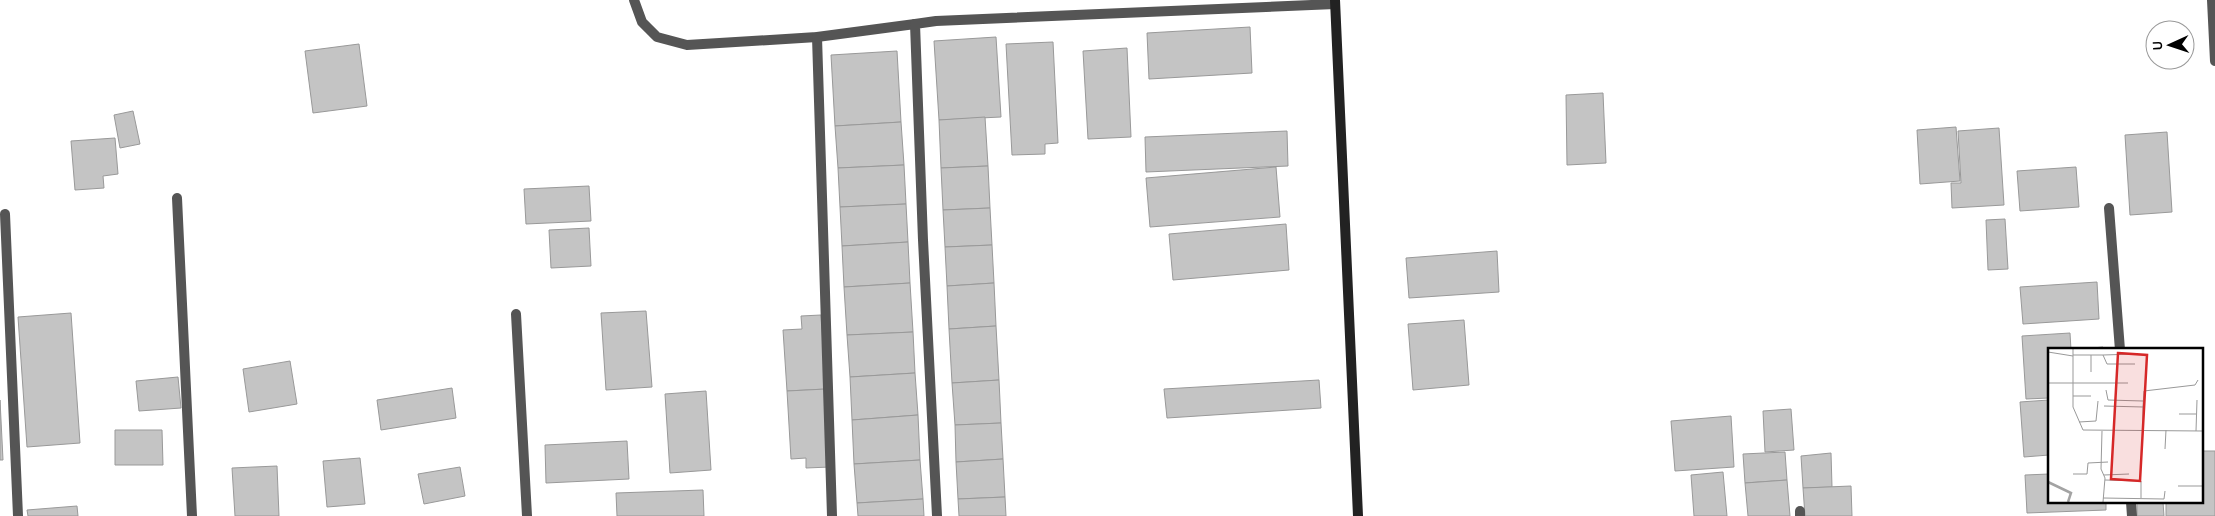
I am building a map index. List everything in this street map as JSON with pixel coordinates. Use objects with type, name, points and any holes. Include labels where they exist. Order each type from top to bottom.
[{"type":"street","points":[[634,0],[642,22],[657,37],[687,45],[817,37],[946,21],[1335,2],[1358,516]]},
{"type":"street","points":[[2212,0],[2215,61]]},
{"type":"street","points":[[916,24],[922,240],[937,516]]},
{"type":"street","points":[[817,37],[832,516]]},
{"type":"street","points":[[177,198],[192,516]]},
{"type":"street","points":[[2109,208],[2120,348]]},
{"type":"street","points":[[4,214],[18,516]]},
{"type":"street","points":[[516,314],[527,516]]},
{"type":"building","points":[[1250,27],[1252,73],[1149,79],[1147,33]]},
{"type":"building","points":[[996,37],[1001,117],[939,120],[934,41]]},
{"type":"building","points":[[1053,42],[1058,143],[1045,144],[1045,154],[1012,155],[1006,44]]},
{"type":"building","points":[[359,44],[367,106],[313,113],[305,51]]},
{"type":"building","points":[[1127,48],[1131,137],[1088,139],[1083,51]]},
{"type":"building","points":[[897,51],[901,122],[835,126],[831,55]]},
{"type":"building","points":[[1603,93],[1606,163],[1567,165],[1566,95]]},
{"type":"building","points":[[133,111],[140,144],[120,148],[114,115]]},
{"type":"building","points":[[985,117],[988,166],[941,168],[939,120]]},
{"type":"building","points":[[901,122],[904,165],[838,168],[835,126]]},
{"type":"building","points":[[1956,127],[1960,181],[1920,184],[1917,130]]},
{"type":"building","points":[[1999,128],[2004,205],[1952,208],[1951,183],[1961,183],[1958,131]]},
{"type":"building","points":[[1287,131],[1288,166],[1146,172],[1145,137]]},
{"type":"building","points":[[2167,132],[2172,212],[2130,215],[2125,135]]},
{"type":"building","points":[[115,138],[118,174],[103,176],[104,188],[75,190],[71,141]]},
{"type":"building","points":[[904,165],[906,204],[840,207],[838,168]]},
{"type":"building","points":[[988,166],[990,208],[943,210],[941,168]]},
{"type":"building","points":[[1276,167],[1280,217],[1150,227],[1146,178]]},
{"type":"building","points":[[2076,167],[2079,207],[2020,211],[2017,171]]},
{"type":"building","points":[[589,186],[591,221],[526,224],[524,189]]},
{"type":"building","points":[[906,204],[908,242],[842,246],[840,207]]},
{"type":"building","points":[[990,208],[992,245],[945,247],[943,210]]},
{"type":"building","points":[[2005,219],[2008,269],[1988,270],[1986,220]]},
{"type":"building","points":[[1286,224],[1289,270],[1173,280],[1169,234]]},
{"type":"building","points":[[589,228],[591,266],[551,268],[549,230]]},
{"type":"building","points":[[908,242],[910,283],[844,287],[842,246]]},
{"type":"building","points":[[992,245],[994,283],[947,286],[945,247]]},
{"type":"building","points":[[1497,251],[1499,292],[1409,298],[1406,258]]},
{"type":"building","points":[[2097,282],[2099,319],[2023,324],[2020,287]]},
{"type":"building","points":[[910,283],[913,332],[847,335],[844,287]]},
{"type":"building","points":[[994,283],[996,326],[949,329],[947,286]]},
{"type":"building","points":[[646,311],[652,387],[606,390],[601,313]]},
{"type":"building","points":[[71,313],[80,443],[27,447],[18,317]]},
{"type":"building","points":[[821,315],[826,389],[787,391],[783,330],[802,329],[801,316]]},
{"type":"building","points":[[1464,320],[1469,385],[1413,390],[1408,324]]},
{"type":"building","points":[[996,326],[999,380],[952,383],[949,329]]},
{"type":"building","points":[[913,332],[915,373],[850,377],[847,335]]},
{"type":"building","points":[[2070,333],[2071,348],[2048,348],[2048,398],[2026,399],[2022,336]]},
{"type":"building","points":[[290,361],[297,404],[249,412],[243,369]]},
{"type":"building","points":[[915,373],[918,415],[852,420],[850,377]]},
{"type":"building","points":[[178,377],[181,408],[139,411],[136,381]]},
{"type":"building","points":[[999,380],[1001,423],[955,425],[952,383]]},
{"type":"building","points":[[1319,380],[1321,408],[1167,418],[1164,389]]},
{"type":"building","points":[[452,388],[456,418],[381,430],[377,400]]},
{"type":"building","points":[[826,389],[830,467],[806,468],[806,458],[791,459],[787,391]]},
{"type":"building","points":[[706,391],[711,470],[670,473],[665,394]]},
{"type":"building","points":[[0,400],[3,460],[0,460]]},
{"type":"building","points":[[2048,400],[2048,455],[2024,457],[2020,402]]},
{"type":"building","points":[[1791,409],[1794,450],[1765,452],[1763,411]]},
{"type":"building","points":[[918,415],[920,460],[854,464],[852,420]]},
{"type":"building","points":[[1731,416],[1734,467],[1675,471],[1671,421]]},
{"type":"building","points":[[1001,423],[1003,459],[956,462],[955,425]]},
{"type":"building","points":[[115,430],[162,430],[163,465],[115,465]]},
{"type":"building","points":[[627,441],[629,479],[546,483],[545,445]]},
{"type":"building","points":[[2202,451],[2215,451],[2215,516],[2166,516],[2166,504],[2202,504]]},
{"type":"building","points":[[1785,452],[1787,480],[1745,483],[1743,454]]},
{"type":"building","points":[[1831,453],[1832,487],[1803,488],[1801,456]]},
{"type":"building","points":[[360,458],[365,504],[327,507],[323,461]]},
{"type":"building","points":[[1003,459],[1005,497],[958,499],[956,462]]},
{"type":"building","points":[[920,460],[923,499],[857,503],[854,464]]},
{"type":"building","points":[[277,466],[279,516],[235,516],[232,468]]},
{"type":"building","points":[[460,467],[465,496],[424,504],[418,474]]},
{"type":"building","points":[[1723,472],[1727,516],[1694,516],[1691,475]]},
{"type":"building","points":[[2048,474],[2048,504],[2106,504],[2106,510],[2027,513],[2025,475]]},
{"type":"building","points":[[1787,480],[1790,516],[1748,516],[1745,483]]},
{"type":"building","points":[[1851,486],[1852,516],[1805,516],[1803,488]]},
{"type":"building","points":[[703,490],[704,516],[617,516],[616,493]]},
{"type":"building","points":[[1005,497],[1006,516],[959,516],[958,499]]},
{"type":"building","points":[[923,499],[924,516],[858,516],[857,503]]},
{"type":"building","points":[[2137,504],[2163,504],[2164,516],[2137,516]]},
{"type":"building","points":[[77,506],[78,516],[28,516],[27,510]]}]
